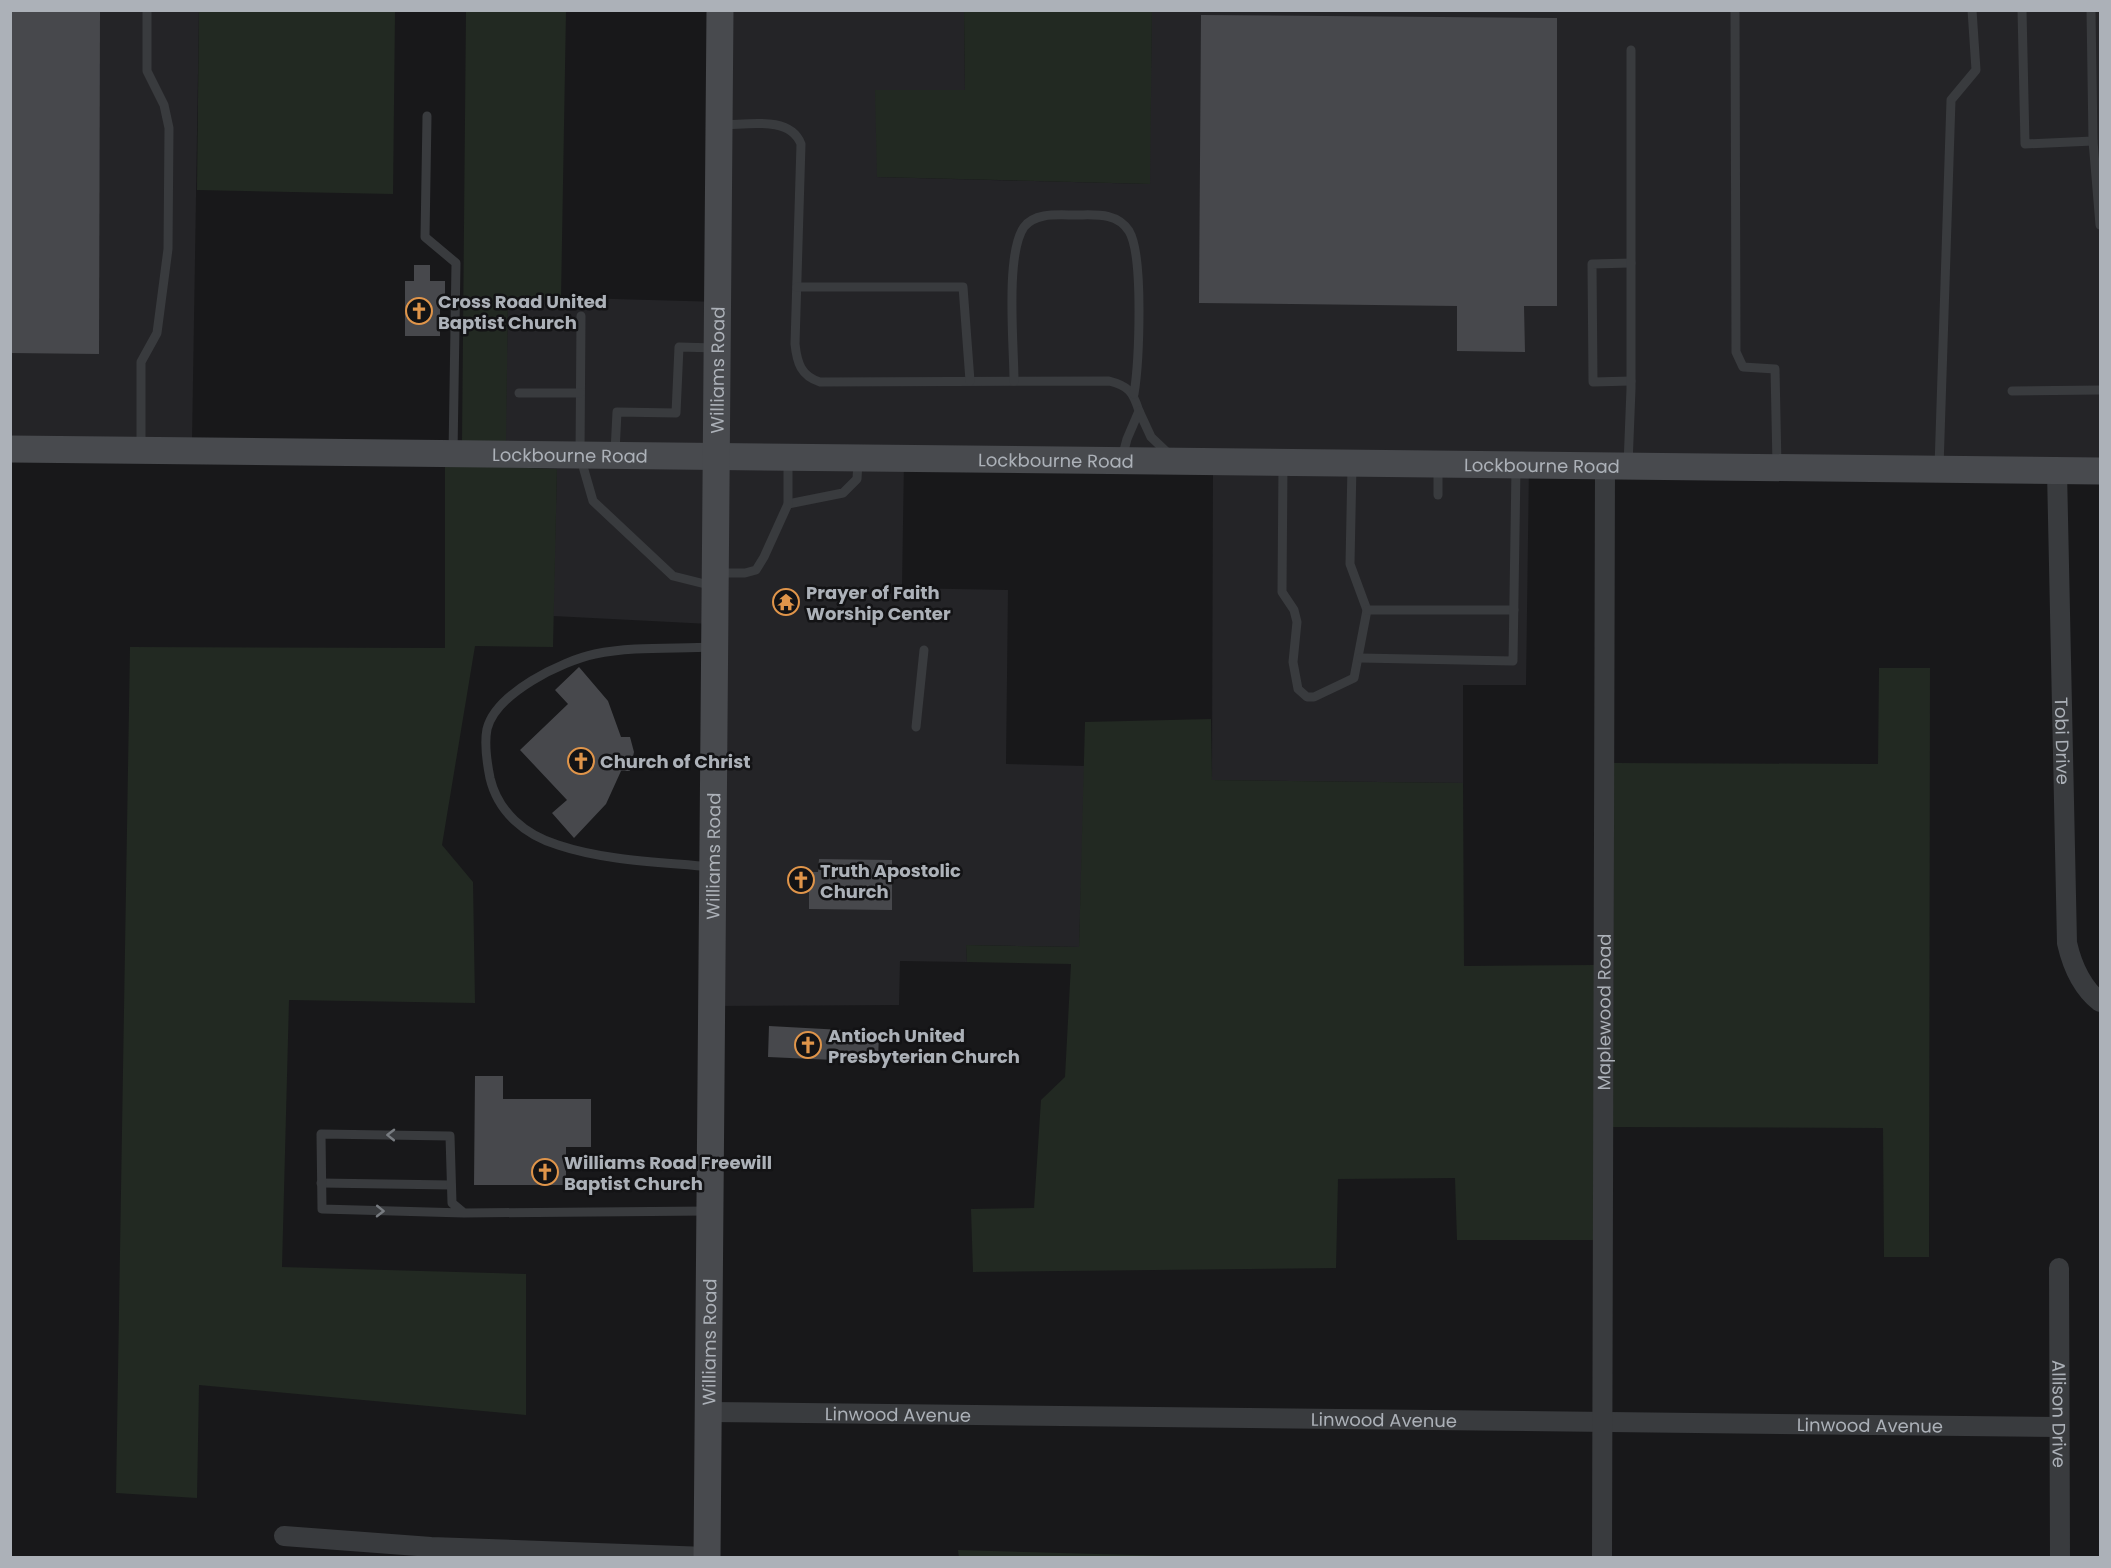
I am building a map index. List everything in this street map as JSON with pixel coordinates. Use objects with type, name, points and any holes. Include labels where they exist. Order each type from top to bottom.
[{"type":"street","name":"Williams Road","points":[[708,1557],[720,10]]},
{"type":"street","name":"Lockbourne Road","points":[[10,449],[788,459],[2100,471]]},
{"type":"street","name":"Maplewood Road","points":[[1602,1557],[1617,467]]},
{"type":"street","name":"Tobi Drive","points":[[2057,471],[2067,943],[2070,959],[2081,981],[2100,1002]]},
{"type":"street","name":"Allison Drive","points":[[2059,1268],[2060,1557]]},
{"type":"street","name":"Linwood Avenue","points":[[709,1412],[1603,1419],[2059,1427]]},
{"type":"street","points":[[284,1536],[431,1547],[708,1557]]},
{"type":"lane","points":[[141,451],[141,362],[157,333],[168,249],[169,128],[164,105],[147,71],[147,10]]},
{"type":"lane","points":[[1735,10],[1736,352],[1743,367],[1776,369],[1777,468]]},
{"type":"lane","points":[[1939,469],[1951,100],[1976,70],[1972,10]]},
{"type":"lane","points":[[2022,10],[2025,144],[2093,141]]},
{"type":"lane","points":[[2091,10],[2093,141],[2100,225]]},
{"type":"lane","points":[[1617,467],[1631,381],[1631,50]]},
{"type":"lane","points":[[428,116],[425,237],[456,263],[452,455]]},
{"type":"lane","points":[[719,125],[787,126],[797,134],[801,144],[796,351],[802,372],[809,379],[820,382],[1109,381],[1126,385],[1134,394],[1151,437],[1176,463]]},
{"type":"lane","points":[[1014,381],[1013,260],[1024,226],[1042,216],[1108,215],[1128,230],[1137,250],[1138,371],[1134,394]]},
{"type":"lane","points":[[1631,263],[1592,264],[1593,382],[1631,381]]},
{"type":"lane","points":[[797,287],[963,287],[970,381]]},
{"type":"lane","points":[[581,316],[580,456],[593,501],[673,576],[715,580],[756,570],[788,504],[788,459]]},
{"type":"lane","points":[[615,457],[617,412],[676,413],[679,347],[717,348]]},
{"type":"lane","points":[[2012,391],[2100,390]]},
{"type":"lane","points":[[519,393],[580,393]]},
{"type":"lane","points":[[1121,462],[1127,439],[1139,411]]},
{"type":"lane","points":[[788,504],[843,493],[857,479],[859,459]]},
{"type":"lane","points":[[1283,464],[1282,592],[1294,610],[1298,622],[1293,662],[1298,689],[1307,697],[1314,697],[1354,678],[1360,658],[1368,609],[1350,564],[1352,464]]},
{"type":"lane","points":[[1438,465],[1438,495]]},
{"type":"lane","points":[[1360,658],[1513,661],[1516,466]]},
{"type":"lane","points":[[1368,609],[1514,610]]},
{"type":"lane","points":[[713,867],[607,855],[557,845],[528,831],[514,822],[500,805],[492,787],[486,751],[487,729],[496,710],[508,697],[527,684],[575,660],[619,651],[714,647]]},
{"type":"lane","points":[[916,727],[924,650]]},
{"type":"lane","points":[[465,1213],[452,1203],[450,1136],[321,1134],[322,1209],[465,1213],[711,1211]]},
{"type":"lane","points":[[321,1183],[451,1185]]},
{"type":"shaded area","points":[[11,11],[199,11],[192,442],[11,438]]},
{"type":"shaded area","points":[[199,11],[395,11],[393,194],[197,190]]},
{"type":"shaded area","points":[[466,11],[566,11],[561,299],[508,297],[506,442],[462,442]]},
{"type":"shaded area","points":[[726,11],[964,11],[965,90],[877,177],[1149,184],[1152,11],[2100,11],[2100,474],[1529,466],[1526,685],[1463,685],[1463,783],[1212,780],[1213,462],[904,461],[902,588],[1008,590],[1006,764],[1085,766],[1079,947],[966,945],[967,962],[900,961],[899,1005],[707,1006],[710,624],[553,616],[557,469],[505,467],[508,296],[721,302]]},
{"type":"shaded area","points":[[964,11],[1152,11],[1150,184],[877,177],[875,90],[965,90]]},
{"type":"shaded area","points":[[445,465],[557,469],[553,647],[475,646],[442,845],[473,882],[475,1003],[289,1000],[282,1267],[526,1274],[526,1415],[199,1385],[197,1498],[116,1493],[130,647],[445,648]]},
{"type":"shaded area","points":[[1879,668],[1930,668],[1929,1257],[1884,1257],[1883,1128],[1613,1127],[1614,763],[1878,764]]},
{"type":"shaded area","points":[[1211,719],[1212,780],[1463,783],[1464,966],[1595,965],[1595,1240],[1457,1240],[1455,1178],[1338,1179],[1336,1268],[973,1272],[971,1209],[1034,1208],[1041,1100],[1065,1077],[1071,964],[967,962],[966,945],[1079,947],[1085,722]]},
{"type":"shaded area","points":[[958,1550],[1205,1557],[1274,1556],[1274,1558],[959,1558]]},
{"type":"building","points":[[10,10],[100,10],[99,354],[10,353]]},
{"type":"building","points":[[1201,15],[1557,18],[1557,306],[1524,306],[1525,352],[1457,351],[1457,306],[1199,303]]},
{"type":"building","points":[[414,265],[430,265],[430,281],[445,281],[445,303],[440,303],[440,336],[405,336],[405,281],[414,281]]},
{"type":"building","name":"Church of Christ","points":[[579,667],[608,701],[621,737],[630,737],[634,752],[630,771],[621,771],[606,804],[574,838],[552,813],[567,800],[520,750],[568,704],[555,690]]},
{"type":"building","points":[[819,859],[892,860],[892,910],[809,909],[809,872],[818,872]]},
{"type":"building","points":[[769,1026],[879,1032],[878,1062],[768,1057]]},
{"type":"building","points":[[475,1076],[503,1076],[503,1099],[591,1099],[591,1147],[566,1147],[566,1185],[474,1185]]},
{"type":"place","name":"Cross Road United Baptist Church","points":[[419,311]]},
{"type":"place","name":"Prayer of Faith Worship Center","points":[[786,602]]},
{"type":"place","name":"Church of Christ","points":[[581,761]]},
{"type":"place","name":"Truth Apostolic Church","points":[[801,880]]},
{"type":"place","name":"Antioch United Presbyterian Church","points":[[808,1045]]},
{"type":"place","name":"Williams Road Freewill Baptist Church","points":[[545,1172]]}]
